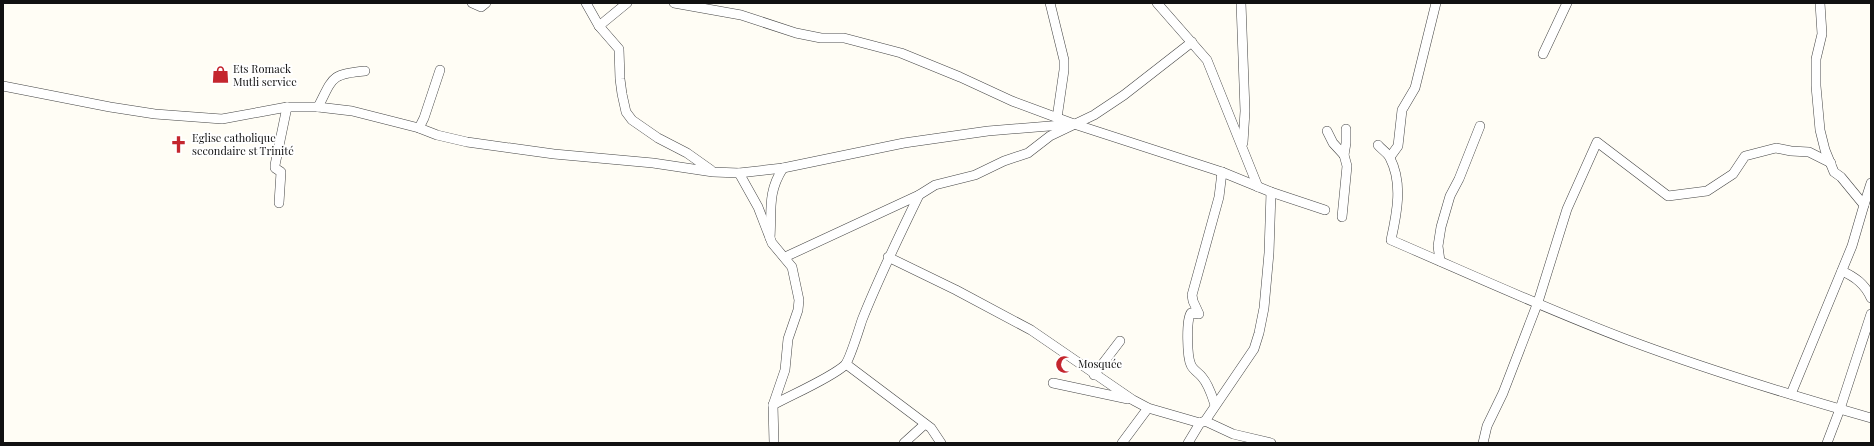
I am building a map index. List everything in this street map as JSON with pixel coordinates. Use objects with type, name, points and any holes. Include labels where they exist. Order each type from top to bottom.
[{"type":"street","points":[[472,3],[481,8],[486,3]]},
{"type":"street","points":[[586,3],[599,26],[618,49],[622,94],[626,112],[632,120],[658,138],[687,153],[713,172]]},
{"type":"street","points":[[599,26],[627,3]]},
{"type":"street","points":[[674,3],[741,15],[796,33],[821,38],[844,38],[901,53],[960,77],[1012,101],[1074,124],[1222,172],[1271,192],[1325,210]]},
{"type":"street","points":[[1050,3],[1064,60],[1058,118]]},
{"type":"street","points":[[1157,3],[1207,60],[1243,146],[1258,187]]},
{"type":"street","points":[[1241,3],[1245,111],[1243,146]]},
{"type":"street","points":[[1390,157],[1398,146],[1402,110],[1415,88],[1436,3]]},
{"type":"street","points":[[1543,54],[1567,3]]},
{"type":"street","points":[[1820,3],[1822,34],[1816,60],[1816,86],[1820,130],[1825,150],[1834,172],[1841,177],[1864,205]]},
{"type":"street","points":[[785,257],[919,195],[935,185],[975,175],[1004,161],[1028,153],[1050,136],[1094,115],[1124,95],[1192,42]]},
{"type":"street","points":[[418,128],[424,118],[440,70]]},
{"type":"street","points":[[318,108],[330,83],[336,77],[343,74],[366,72]]},
{"type":"street","points":[[3,86],[110,107],[155,114],[222,119],[287,107],[352,111],[467,142],[554,154],[653,163],[713,172],[739,173],[783,168],[904,143],[988,131],[1074,124]]},
{"type":"street","points":[[279,203],[282,177],[281,172],[275,168],[274,165],[287,107]]},
{"type":"street","points":[[1440,261],[1438,246],[1441,227],[1450,196],[1460,179],[1480,126]]},
{"type":"street","points":[[1342,217],[1347,166],[1344,155],[1346,129]]},
{"type":"street","points":[[1327,132],[1333,143],[1344,155]]},
{"type":"street","points":[[1483,443],[1486,426],[1504,393],[1538,302],[1567,209],[1597,142],[1668,196],[1707,191],[1733,174],[1744,156],[1776,148],[1790,151],[1809,152],[1831,163]]},
{"type":"street","points":[[1378,145],[1390,157],[1398,182],[1397,210],[1391,240],[1629,340],[1721,372],[1871,418]]},
{"type":"street","points":[[770,238],[771,197],[775,181],[783,168]]},
{"type":"street","points":[[1215,405],[1207,383],[1191,366],[1187,340],[1187,322],[1188,317],[1191,314],[1199,314],[1192,295],[1219,197],[1222,172]]},
{"type":"street","points":[[739,173],[758,207],[770,238],[776,248],[792,267],[799,300],[798,310],[788,339],[785,370],[773,405],[774,443]]},
{"type":"street","points":[[1791,394],[1852,246],[1871,183]]},
{"type":"street","points":[[1188,443],[1254,349],[1264,308],[1269,253],[1271,192]]},
{"type":"street","points":[[773,405],[828,376],[846,364],[888,257],[919,195]]},
{"type":"street","points":[[888,257],[956,290],[1031,330],[1094,375],[1148,408],[1203,422],[1233,434],[1249,438],[1248,443]]},
{"type":"street","points":[[1842,271],[1858,280],[1865,287],[1871,298]]},
{"type":"street","points":[[1827,443],[1840,409],[1871,314]]},
{"type":"street","points":[[1094,375],[1120,341]]},
{"type":"street","points":[[846,364],[934,431],[941,443]]},
{"type":"street","points":[[1053,384],[1133,400]]},
{"type":"street","points":[[1122,443],[1148,408]]},
{"type":"street","points":[[904,443],[925,424]]},
{"type":"street","points":[[1233,434],[1271,443]]},
{"type":"place","name":"Ets Romack Mutli service","points":[[220,75]]},
{"type":"place","name":"Eglise catholique secondaire st Trinité","points":[[179,144]]},
{"type":"place","name":"Mosquée","points":[[1065,364]]}]
